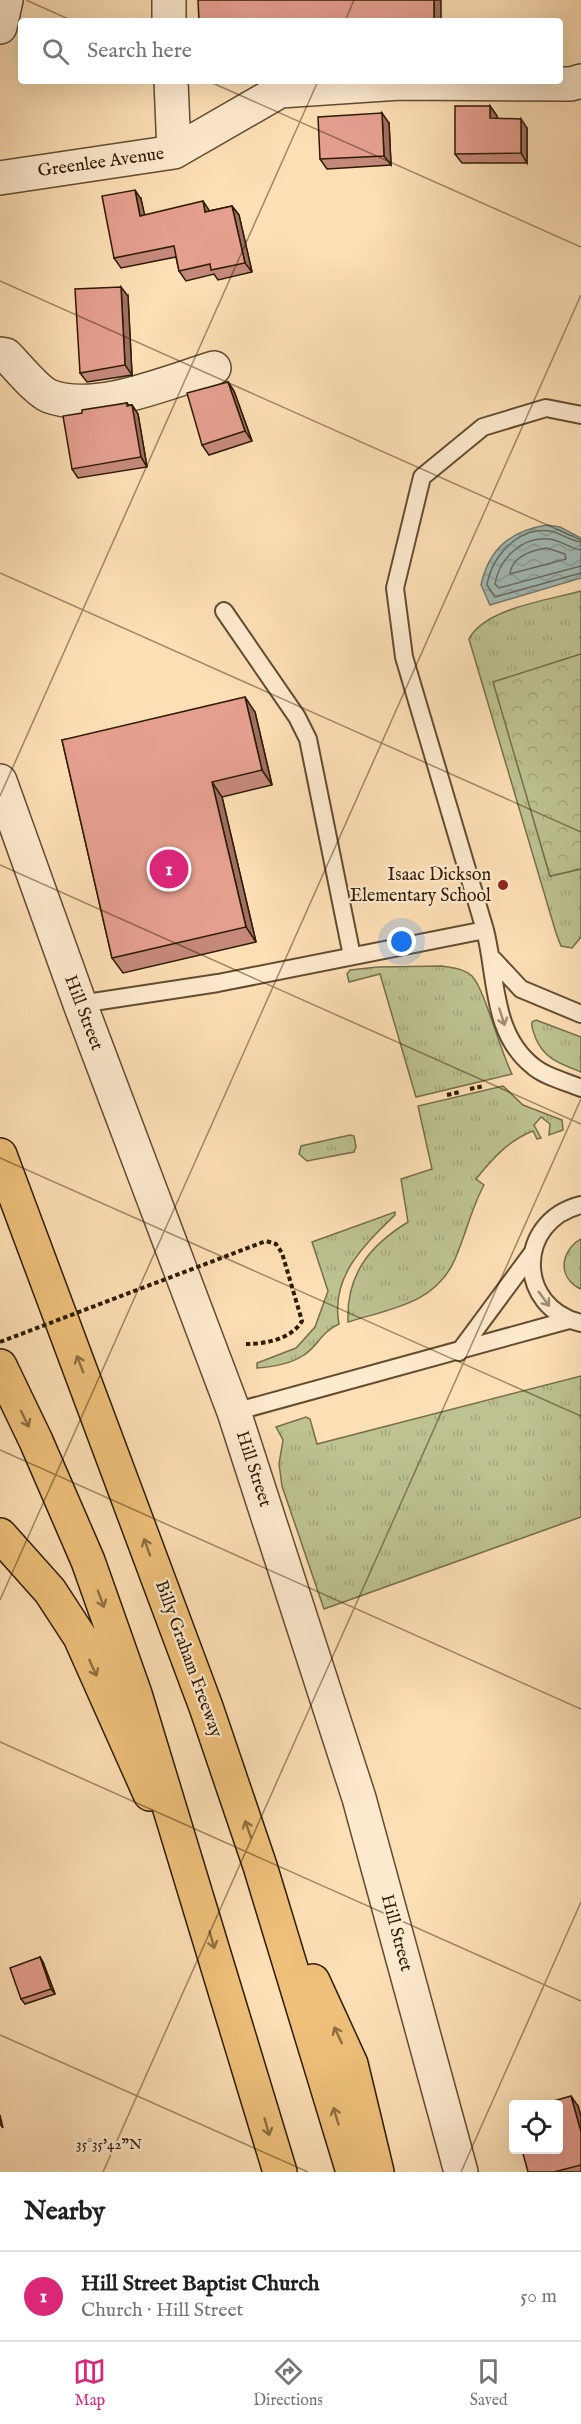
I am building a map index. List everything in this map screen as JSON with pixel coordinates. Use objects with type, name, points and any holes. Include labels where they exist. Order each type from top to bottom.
[{"type":"highway","name":"Billy Graham Freeway","points":[[0,1155],[118,1466],[260,1866],[353,2172]]},
{"type":"highway","points":[[0,1366],[36,1441],[88,1561],[135,1694],[195,1884],[280,2172]]},
{"type":"highway","points":[[0,1535],[50,1591],[80,1637],[129,1752],[195,1884]]},
{"type":"highway","points":[[260,1866],[351,2064],[377,2172]]},
{"type":"street","points":[[0,27],[6,0]]},
{"type":"street","points":[[169,0],[169,18]]},
{"type":"street","name":"Greenlee Avenue","points":[[563,84],[581,81]]},
{"type":"street","points":[[171,84],[174,152]]},
{"type":"street","name":"Greenlee Avenue","points":[[0,178],[174,152],[280,91],[385,84]]},
{"type":"street","points":[[0,354],[6,355],[47,396],[75,402],[116,397],[214,368]]},
{"type":"street","name":"Hill Street","points":[[0,781],[80,1004],[234,1412],[359,1798],[461,2172]]},
{"type":"lane","points":[[581,415],[546,408],[483,427],[422,477],[394,588],[404,657],[493,959],[495,995],[508,1037],[534,1067],[581,1088]]},
{"type":"lane","points":[[224,611],[297,717],[308,739],[352,956]]},
{"type":"lane","points":[[80,1004],[218,983],[485,930]]},
{"type":"lane","points":[[493,959],[521,989],[581,1014]]},
{"type":"lane","points":[[459,1352],[532,1252],[540,1233],[552,1219],[567,1208],[581,1205]]},
{"type":"lane","points":[[532,1252],[532,1273],[538,1293],[551,1309],[575,1321]]},
{"type":"lane","points":[[234,1412],[575,1321]]},
{"type":"path","points":[[470,1089],[484,1086]]},
{"type":"path","points":[[447,1095],[460,1092]]},
{"type":"path","points":[[0,1342],[266,1241],[276,1244],[282,1253],[302,1321],[291,1333],[275,1340],[243,1345]]},
{"type":"green space","points":[[581,591],[581,654],[494,682],[550,876],[581,869],[581,937],[572,948],[561,946],[556,933],[469,639],[477,628],[503,613]]},
{"type":"green space","points":[[581,654],[581,869],[550,876],[493,682]]},
{"type":"green space","points":[[442,966],[465,971],[477,983],[512,1074],[416,1097],[380,974],[349,982],[347,974],[350,970],[378,967]]},
{"type":"green space","points":[[536,1020],[581,1037],[581,1072],[561,1064],[544,1052],[532,1028],[532,1022]]},
{"type":"green space","points":[[503,1086],[523,1105],[562,1120],[563,1130],[549,1135],[550,1124],[541,1117],[534,1125],[541,1138],[537,1139],[533,1131],[516,1139],[495,1157],[476,1179],[484,1185],[455,1259],[447,1274],[436,1286],[410,1302],[348,1322],[351,1290],[363,1263],[382,1241],[408,1222],[401,1179],[432,1169],[418,1106]]},
{"type":"green space","points":[[354,1136],[356,1147],[354,1152],[307,1161],[299,1154],[301,1146]]},
{"type":"green space","points":[[395,1212],[395,1215],[361,1250],[345,1277],[340,1291],[339,1324],[299,1358],[269,1367],[257,1368],[257,1363],[296,1348],[315,1327],[328,1291],[312,1242]]},
{"type":"green space","points":[[581,1239],[581,1289],[568,1278],[564,1264],[569,1250]]},
{"type":"green space","points":[[581,1376],[581,1517],[324,1609],[282,1486],[279,1464],[283,1440],[276,1427],[306,1417],[310,1419],[317,1444]]},
{"type":"water","points":[[547,525],[560,527],[581,538],[581,578],[490,605],[481,585],[496,551],[512,537]]},
{"type":"building","points":[[198,0],[434,0],[434,18],[199,18]]},
{"type":"building","points":[[455,106],[490,106],[490,118],[521,119],[521,153],[455,154]]},
{"type":"building","points":[[382,113],[384,156],[320,159],[318,117]]},
{"type":"building","points":[[135,190],[140,216],[203,201],[205,212],[232,206],[245,263],[211,270],[210,264],[179,271],[174,246],[114,258],[102,196]]},
{"type":"building","points":[[121,287],[125,365],[80,373],[75,289]]},
{"type":"building","points":[[228,382],[245,431],[202,445],[187,393]]},
{"type":"building","points":[[127,403],[127,406],[132,405],[141,457],[72,469],[63,416],[82,413],[82,410]]},
{"type":"building","points":[[245,697],[262,770],[212,782],[246,927],[112,958],[62,740]]},
{"type":"building","points":[[40,1957],[51,1989],[21,1999],[10,1968]]},
{"type":"building","points":[[571,2096],[581,2132],[581,2165],[554,2172],[528,2172],[523,2154],[563,2154],[563,2100],[557,2100]]},
{"type":"place","name":"Hill Street Baptist Church","points":[[169,869]]},
{"type":"place","name":"Isaac Dickson Elementary School","points":[[503,885]]}]
